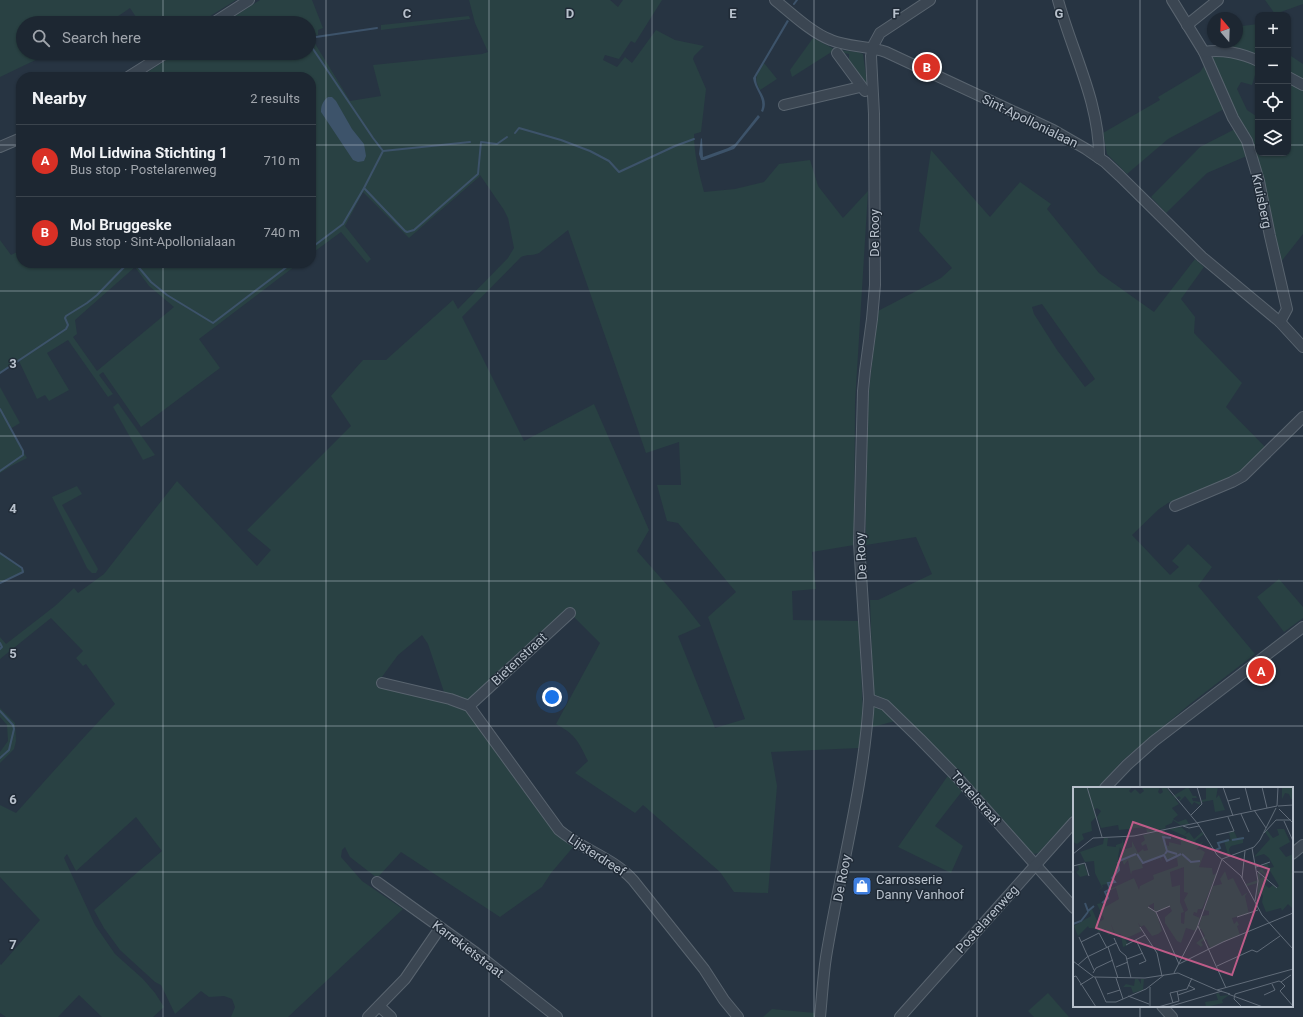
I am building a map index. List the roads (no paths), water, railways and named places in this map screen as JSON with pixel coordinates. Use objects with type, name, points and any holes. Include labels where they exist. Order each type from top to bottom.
[{"type":"street","points":[[224,16],[249,0]]},
{"type":"street","name":"Sint-Apollonialaan","points":[[776,0],[823,37],[842,44],[873,48],[886,52],[1076,142],[1099,158],[1120,176],[1202,257],[1280,322],[1303,347]]},
{"type":"street","points":[[873,48],[880,33],[930,0]]},
{"type":"street","points":[[1058,0],[1090,98],[1098,134],[1099,158]]},
{"type":"street","name":"Kruisberg","points":[[1172,0],[1204,52],[1230,111],[1247,141],[1254,163],[1287,309],[1280,322]]},
{"type":"street","points":[[1187,25],[1218,0]]},
{"type":"street","name":"De Rooy","points":[[820,1017],[827,955],[852,822],[868,722],[869,699],[859,542],[863,390],[872,319],[874,285],[874,114],[870,62],[873,48]]},
{"type":"street","points":[[1204,52],[1214,51],[1247,56],[1255,60]]},
{"type":"street","points":[[837,53],[860,87],[866,92],[873,92]]},
{"type":"street","points":[[136,72],[155,60]]},
{"type":"street","points":[[1291,79],[1303,85]]},
{"type":"street","points":[[784,106],[860,87]]},
{"type":"street","points":[[0,147],[16,140]]},
{"type":"street","points":[[1175,506],[1243,476],[1303,417]]},
{"type":"street","name":"Bietenstraat","points":[[469,706],[570,613]]},
{"type":"street","points":[[1106,787],[1127,765],[1154,741],[1303,627]]},
{"type":"street","points":[[382,683],[450,699],[469,706]]},
{"type":"street","name":"Tortelstraat","points":[[869,699],[885,704],[920,738],[957,777],[1073,907]]},
{"type":"street","name":"Lijsterdreef","points":[[469,706],[559,830],[579,845],[612,862],[634,880],[704,969],[724,1000],[738,1017]]},
{"type":"street","name":"Postelarenweg","points":[[900,1017],[1073,823]]},
{"type":"street","points":[[1293,853],[1303,844]]},
{"type":"street","name":"Karrekietstraat","points":[[377,882],[476,953],[557,1017]]},
{"type":"street","points":[[368,1017],[405,980],[440,928]]},
{"type":"street","points":[[379,1006],[391,1017]]},
{"type":"street","points":[[1163,1007],[1172,1017]]},
{"type":"water","points":[[787,20],[789,21],[756,77],[756,82],[765,102],[763,112],[761,111],[761,98],[753,78]]},
{"type":"water","points":[[328,97],[332,97],[336,101],[352,129],[364,144],[366,156],[364,161],[358,162],[353,160],[321,112],[321,107]]},
{"type":"water","points":[[758,115],[760,117],[734,149],[701,160],[699,154],[701,138],[703,157],[728,148],[735,144]]},
{"type":"waterway","points":[[794,4],[797,0]]},
{"type":"waterway","points":[[316,37],[377,28]]},
{"type":"waterway","points":[[316,53],[383,151]]},
{"type":"waterway","points":[[515,133],[519,128],[561,140],[590,151],[609,161],[619,172],[675,146],[694,139]]},
{"type":"waterway","points":[[316,244],[343,224],[364,188],[405,231],[407,232],[414,230],[478,174],[481,142],[497,144],[507,137]]},
{"type":"waterway","points":[[364,188],[383,151],[470,142]]},
{"type":"waterway","points":[[0,373],[66,329],[68,325],[65,318],[66,316],[97,295],[123,268]]},
{"type":"waterway","points":[[139,268],[151,282],[167,295],[213,323],[285,268]]},
{"type":"waterway","points":[[0,409],[23,451],[23,455],[0,471]]},
{"type":"waterway","points":[[0,553],[22,568],[23,572],[0,583]]},
{"type":"waterway","points":[[0,643],[2,647],[0,649]]},
{"type":"waterway","points":[[0,711],[13,725],[14,729],[9,750],[0,758]]},
{"type":"place","name":"Mol Bruggeske","points":[[927,67]]},
{"type":"place","name":"Mol Lidwina Stichting 1","points":[[1261,671]]},
{"type":"place","name":"Carrosserie Danny Vanhoof","points":[[862,886]]}]
